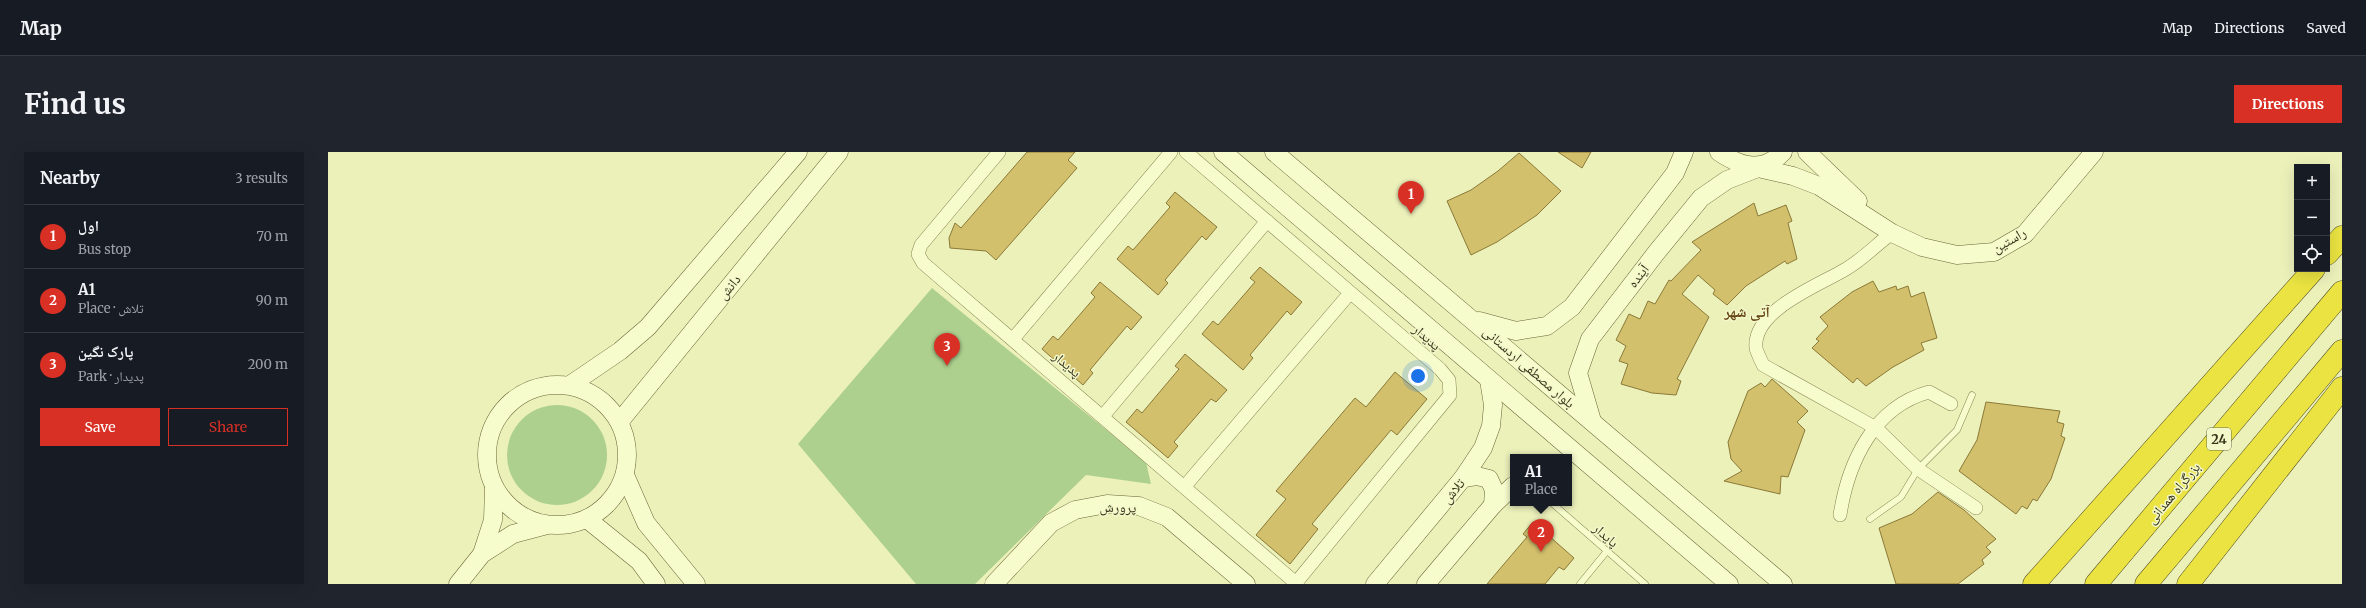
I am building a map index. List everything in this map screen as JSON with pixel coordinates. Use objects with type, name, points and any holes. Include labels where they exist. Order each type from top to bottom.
[{"type":"highway","points":[[2330,251],[2342,237]]},
{"type":"highway","points":[[2034,584],[2311,272]]},
{"type":"highway","name":"بزرگراه همدانی","points":[[2096,584],[2342,292]]},
{"type":"highway","name":"24","points":[[2146,584],[2342,351]]},
{"type":"highway","points":[[2188,584],[2342,388]]},
{"type":"street","points":[[570,385],[620,351],[648,327],[798,152]]},
{"type":"street","name":"دانش","points":[[620,421],[839,152]]},
{"type":"street","name":"پدیدار","points":[[999,152],[921,245],[918,254],[923,263],[1185,486],[1296,584],[1450,395],[1449,380],[1440,369],[1186,152]]},
{"type":"street","points":[[1012,339],[1171,152]]},
{"type":"street","points":[[1223,152],[1489,380],[1568,454]]},
{"type":"street","name":"بلوار مصطفی اردستانی","points":[[1274,152],[1475,320],[1783,584]]},
{"type":"street","points":[[1475,320],[1516,331],[1547,326],[1572,307],[1675,173],[1684,152]]},
{"type":"street","points":[[1719,152],[1729,159],[1758,168],[1793,176],[1818,186],[1892,233]]},
{"type":"street","name":"آینده","points":[[1592,421],[1578,373],[1590,339],[1656,253],[1701,198],[1727,180],[1774,161],[1783,152]]},
{"type":"street","points":[[1807,152],[1892,233]]},
{"type":"street","name":"راستین","points":[[1892,233],[1922,247],[1958,255],[1994,252],[2025,234],[2094,152]]},
{"type":"street","points":[[1103,416],[1267,221]]},
{"type":"street","points":[[1892,233],[1848,268],[1817,287],[1795,296],[1771,314],[1757,335],[1756,348],[1763,365],[1876,428],[1918,469],[1976,508]]},
{"type":"street","points":[[1185,486],[1350,293]]},
{"type":"street","name":"تلاش","points":[[1375,584],[1389,576],[1463,478],[1483,448],[1491,426],[1493,404],[1489,380]]},
{"type":"street","points":[[458,584],[482,554],[513,534],[546,525],[567,525],[587,519],[604,508],[617,492],[625,475],[628,457],[627,445],[620,421],[607,404],[590,392],[570,385],[548,384],[526,391],[508,404],[494,422],[488,444],[488,466],[494,488],[494,520],[482,554]]},
{"type":"street","points":[[1840,515],[1845,486],[1856,459],[1868,437],[1897,405],[1914,396],[1929,392],[1951,404]]},
{"type":"street","points":[[1576,461],[1728,584]]},
{"type":"street","points":[[625,475],[646,523],[696,584]]},
{"type":"street","points":[[1463,478],[1477,476],[1489,479],[1494,490],[1493,505]]},
{"type":"street","points":[[494,488],[508,505],[526,518],[546,525]]},
{"type":"street","points":[[1426,584],[1493,505],[1510,489]]},
{"type":"street","name":"پرورش","points":[[994,584],[1051,522],[1075,510],[1107,504],[1139,506],[1167,517],[1246,584]]},
{"type":"street","points":[[587,519],[639,561],[656,584]]},
{"type":"lane","points":[[1870,519],[1901,497],[1918,469],[1957,430],[1972,394]]},
{"type":"lane","name":"پایدار","points":[[1555,506],[1645,584]]},
{"type":"lane","points":[[1580,584],[1607,551]]},
{"type":"green space","points":[[932,288],[1146,462],[1151,484],[1086,475],[975,584],[916,584],[798,444]]},
{"type":"green space","points":[[557,405],[576,409],[592,420],[603,436],[607,455],[603,474],[592,490],[576,501],[557,505],[538,501],[522,490],[511,474],[507,455],[511,436],[522,420],[538,409]]},
{"type":"building","points":[[1027,152],[1075,152],[1068,160],[1077,168],[996,260],[986,251],[950,248],[949,238],[955,223],[961,228]]},
{"type":"building","points":[[1558,152],[1591,152],[1582,168]]},
{"type":"building","points":[[1519,153],[1561,191],[1537,215],[1497,242],[1471,255],[1447,201],[1471,190],[1498,171]]},
{"type":"building","points":[[1175,192],[1217,227],[1206,240],[1202,236],[1165,280],[1168,283],[1158,295],[1117,259],[1128,246],[1133,250],[1170,207],[1166,203]]},
{"type":"building","points":[[1754,203],[1758,216],[1786,205],[1792,221],[1788,223],[1797,259],[1787,264],[1785,261],[1746,286],[1727,305],[1713,294],[1715,290],[1698,275],[1682,294],[1709,317],[1677,379],[1681,381],[1676,395],[1652,393],[1621,384],[1628,364],[1619,361],[1626,346],[1616,340],[1629,314],[1640,319],[1648,301],[1655,304],[1669,280],[1671,281],[1701,250],[1692,242]]},
{"type":"building","points":[[1260,267],[1302,302],[1291,315],[1287,311],[1250,355],[1253,358],[1243,370],[1202,334],[1213,321],[1218,325],[1255,282],[1250,278]]},
{"type":"building","points":[[1873,281],[1879,292],[1896,286],[1897,290],[1908,286],[1911,297],[1924,292],[1937,338],[1921,343],[1924,350],[1893,367],[1866,386],[1857,378],[1853,383],[1812,348],[1819,341],[1816,339],[1828,326],[1820,317],[1852,292]]},
{"type":"building","points":[[1100,282],[1142,317],[1131,330],[1127,326],[1090,370],[1093,373],[1083,385],[1042,349],[1053,336],[1058,340],[1095,297],[1091,293]]},
{"type":"building","points":[[1185,354],[1227,390],[1216,402],[1211,399],[1174,442],[1178,446],[1168,458],[1126,422],[1137,409],[1142,413],[1179,369],[1175,366]]},
{"type":"building","points":[[1395,372],[1427,399],[1397,435],[1391,430],[1312,524],[1318,529],[1290,564],[1256,535],[1286,499],[1276,491],[1355,398],[1366,407]]},
{"type":"building","points":[[1772,379],[1808,411],[1797,422],[1805,430],[1788,477],[1781,476],[1780,494],[1724,481],[1742,471],[1731,459],[1728,442],[1748,391],[1761,383],[1765,387]]},
{"type":"building","points":[[1986,402],[2060,411],[2057,422],[2064,424],[2061,436],[2065,438],[2051,479],[2037,501],[2033,499],[2027,509],[2022,506],[2016,514],[1959,471],[1977,440]]},
{"type":"building","points":[[1938,492],[1964,510],[1996,539],[1986,547],[1991,552],[1982,560],[1984,564],[1958,584],[1896,584],[1879,528],[1912,514]]},
{"type":"building","points":[[1533,522],[1574,558],[1564,570],[1559,567],[1545,584],[1487,584],[1527,537],[1523,534]]},
{"type":"place","name":"اول","points":[[1411,214]]},
{"type":"place","name":"پارک نگین","points":[[947,366]]},
{"type":"place","name":"A1","points":[[1541,552]]},
{"type":"district","name":"آتی شهر","points":[[1747,312]]}]
